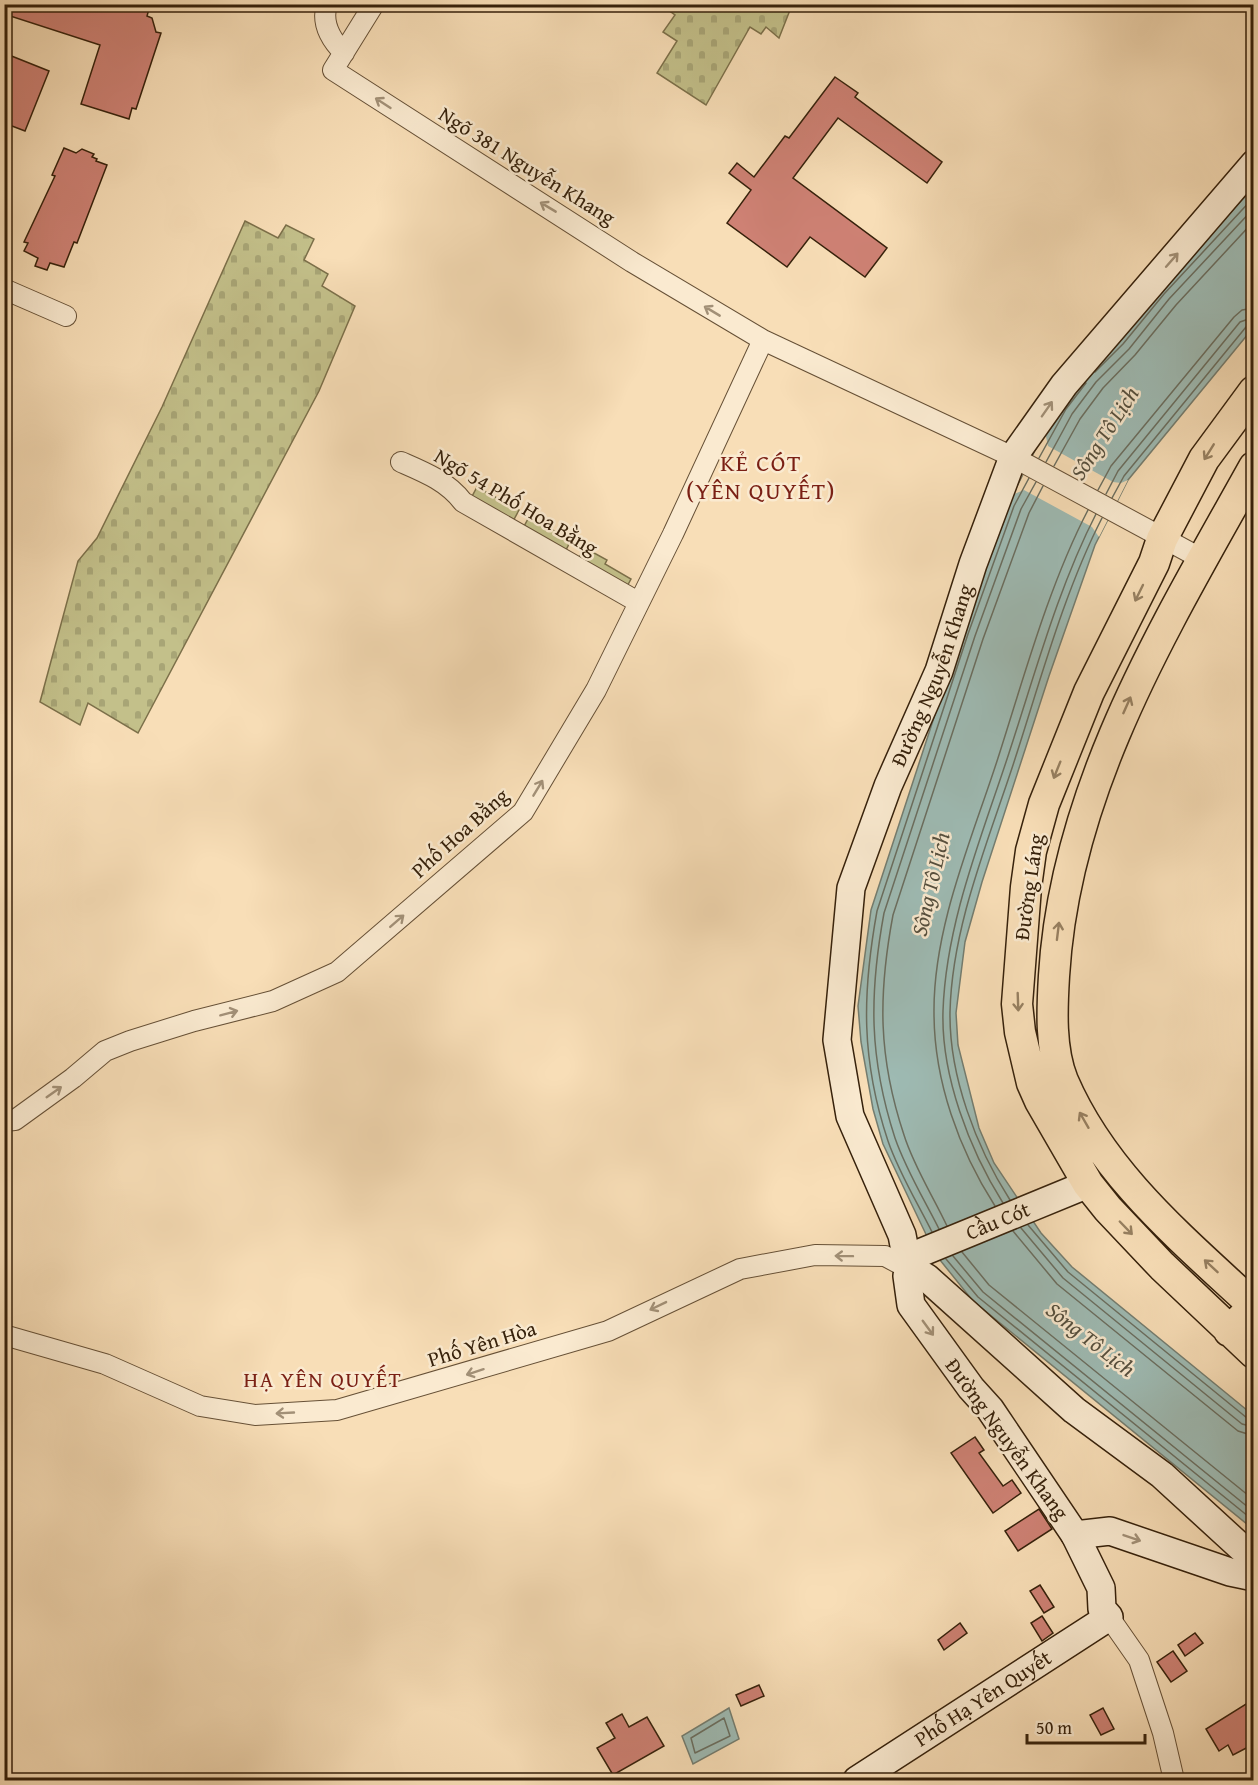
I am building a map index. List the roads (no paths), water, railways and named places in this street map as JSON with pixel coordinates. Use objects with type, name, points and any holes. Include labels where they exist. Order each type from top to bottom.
[{"type":"main road","name":"Đường Nguyễn Khang","points":[[1254,164],[1064,385],[1021,461],[973,564],[939,671],[888,786],[851,888],[837,1040],[850,1116],[902,1235],[911,1305],[971,1388],[990,1409],[1075,1535],[1110,1531],[1230,1572],[1254,1577]]},
{"type":"main road","name":"Đường Láng","points":[[1254,391],[1204,459],[1162,539],[1154,563],[1109,650],[1071,734],[1044,804],[1031,851],[1020,936],[1017,1004],[1023,1049],[1032,1083],[1088,1184],[1108,1209],[1162,1266],[1254,1353]]},
{"type":"main road","name":"Đường Láng","points":[[1254,467],[1157,641],[1108,749],[1072,851],[1057,936],[1053,1019],[1062,1078],[1104,1154],[1131,1189],[1254,1306]]},
{"type":"main road","points":[[1071,734],[1108,749]]},
{"type":"main road","name":"Cầu Cót","points":[[907,1266],[915,1255],[932,1247],[1088,1184]]},
{"type":"main road","points":[[907,1266],[927,1278],[1074,1410],[1161,1475],[1246,1552],[1254,1567]]},
{"type":"main road","points":[[1229,1330],[1254,1306]]},
{"type":"main road","points":[[1075,1535],[1101,1588],[1102,1609],[1109,1617]]},
{"type":"main road","name":"Phố Hạ Yên Quyết","points":[[857,1780],[1109,1617]]},
{"type":"street","points":[[327,4],[324,12],[330,40],[344,53]]},
{"type":"street","name":"Ngõ 381 Nguyễn Khang","points":[[374,4],[333,70],[632,262],[763,340],[1021,461],[1202,559]]},
{"type":"street","points":[[4,289],[66,316]]},
{"type":"street","name":"Phố Hoa Bằng","points":[[4,1121],[15,1120],[73,1078],[105,1051],[183,1024],[273,1001],[337,972],[523,812],[585,710],[673,534],[763,340]]},
{"type":"street","name":"Ngõ 54 Phố Hoa Bằng","points":[[401,462],[431,476],[453,490],[463,502],[638,602]]},
{"type":"street","name":"Phố Yên Hòa","points":[[4,1335],[105,1364],[200,1406],[255,1415],[337,1410],[609,1330],[740,1269],[815,1255],[885,1256],[907,1266]]},
{"type":"street","points":[[1109,1617],[1139,1660],[1163,1733],[1174,1780]]},
{"type":"water","name":"Sông Tô Lịch","points":[[1253,188],[1253,328],[1128,480],[1095,545],[1049,676],[982,882],[965,942],[956,1013],[958,1045],[979,1128],[994,1163],[1041,1233],[1072,1267],[1253,1415],[1253,1529],[973,1301],[940,1260],[883,1144],[873,1109],[861,1042],[858,1006],[871,910],[962,632],[1009,503],[1045,432],[1061,406],[1159,290]]},
{"type":"water","points":[[729,1708],[739,1739],[693,1764],[682,1736]]},
{"type":"district","name":"KẺ CÓT (YÊN QUYẾT)","points":[[761,477]]},
{"type":"district","name":"HẠ YÊN QUYẾT","points":[[323,1379]]}]
